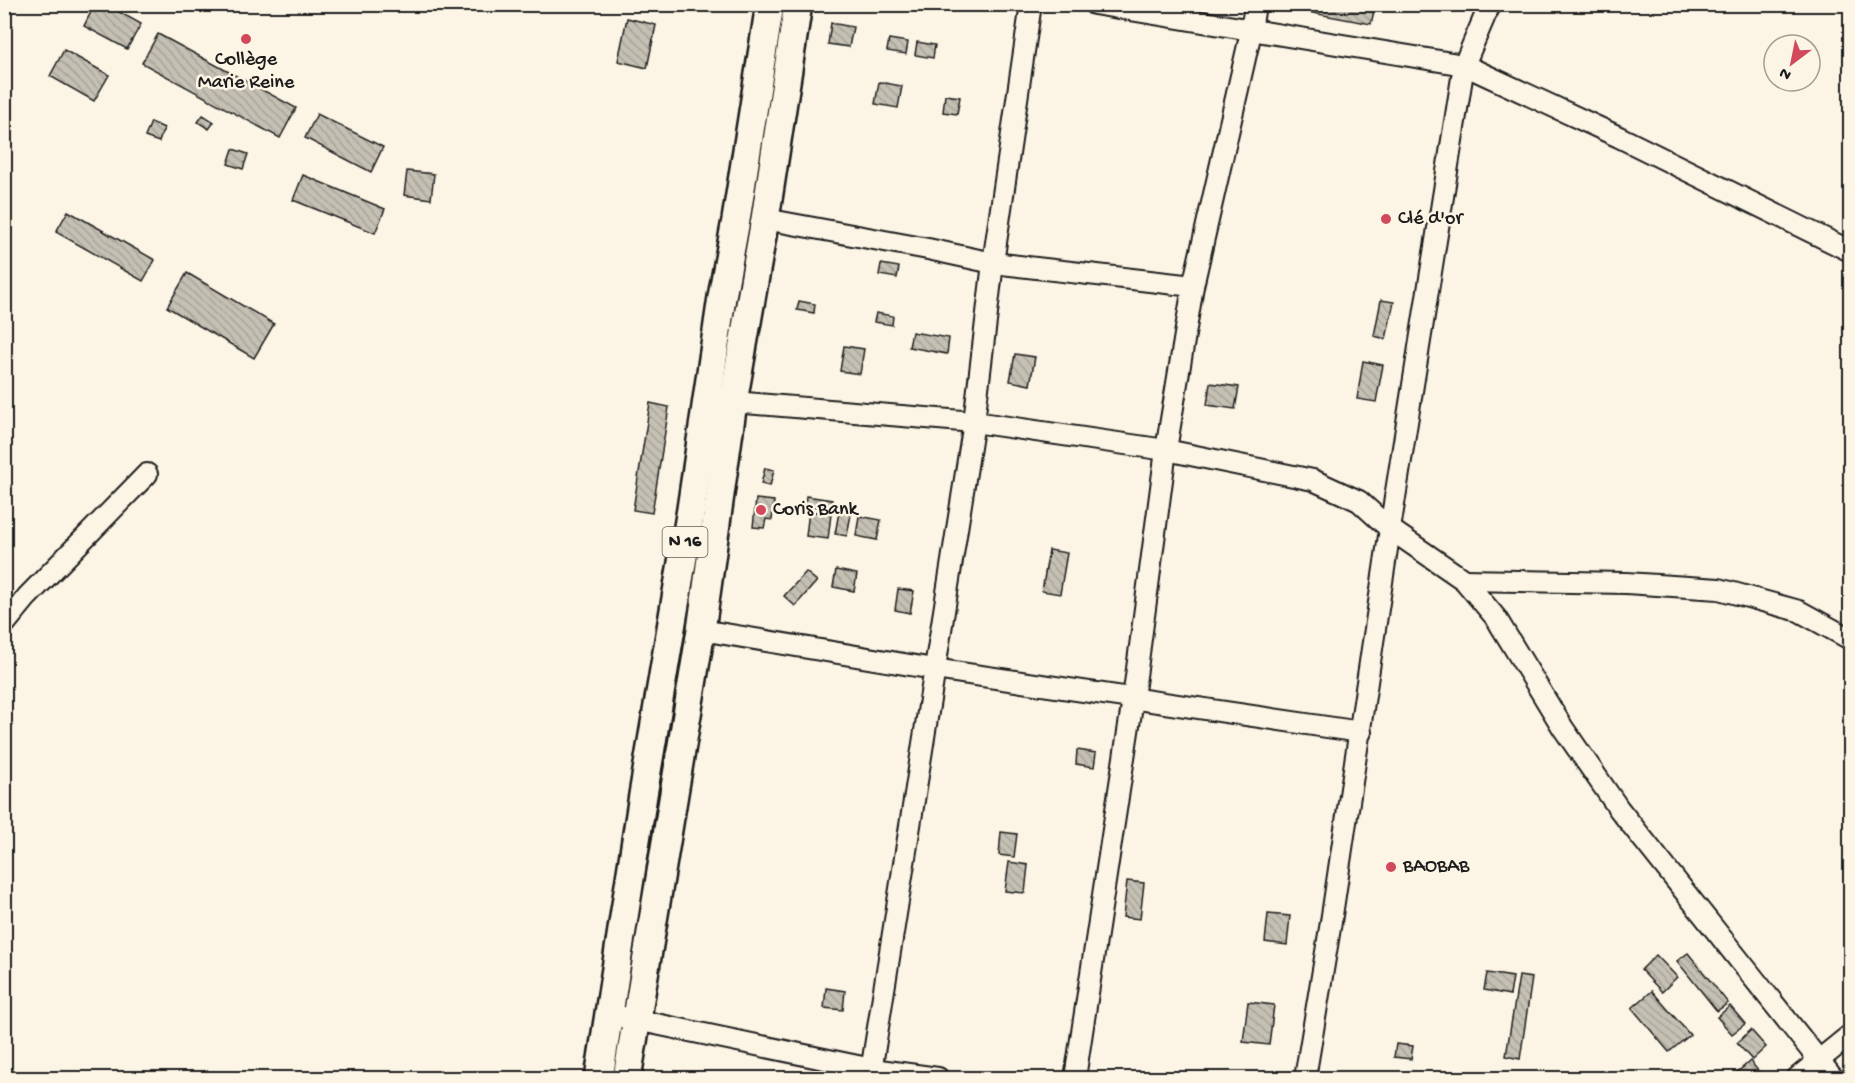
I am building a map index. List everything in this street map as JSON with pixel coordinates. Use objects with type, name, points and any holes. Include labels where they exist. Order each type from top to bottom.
[{"type":"highway","name":"N 16","points":[[627,1078],[701,630],[720,400],[770,4]]},
{"type":"highway","name":"N 16","points":[[599,1078],[691,508],[765,219],[798,4]]},
{"type":"street","points":[[871,1074],[933,669],[974,422],[993,263],[1031,4]]},
{"type":"street","points":[[1094,4],[1251,32],[1464,65],[1619,137],[1851,251]]},
{"type":"street","points":[[1076,1078],[1133,699],[1166,450],[1193,286],[1251,32],[1255,4]]},
{"type":"street","points":[[1305,1078],[1464,65],[1490,4]]},
{"type":"street","points":[[765,219],[993,263],[1193,286]]},
{"type":"street","points":[[720,400],[974,422],[1166,450],[1313,480],[1359,501],[1390,529],[1464,580],[1496,618],[1563,728],[1619,809],[1833,1078]]},
{"type":"street","points":[[4,625],[27,597],[147,474]]},
{"type":"street","points":[[1464,580],[1626,583],[1719,589],[1799,611],[1851,639]]},
{"type":"street","points":[[701,630],[933,669],[1361,732]]},
{"type":"street","points":[[608,1014],[871,1074],[938,1078]]},
{"type":"street","points":[[1797,1078],[1851,1035]]},
{"type":"building","points":[[95,4],[105,4],[141,24],[127,49],[84,26]]},
{"type":"building","points":[[1292,4],[1338,4],[1374,11],[1371,24],[1291,9]]},
{"type":"building","points":[[627,18],[656,25],[647,68],[618,61]]},
{"type":"building","points":[[831,23],[853,27],[849,47],[828,44]]},
{"type":"building","points":[[158,34],[296,108],[280,138],[142,63]]},
{"type":"building","points":[[889,39],[908,42],[906,54],[887,51]]},
{"type":"building","points":[[917,42],[935,45],[933,58],[915,55]]},
{"type":"building","points":[[64,50],[109,75],[94,101],[50,76]]},
{"type":"building","points":[[879,82],[902,86],[898,108],[875,104]]},
{"type":"building","points":[[945,95],[960,97],[957,114],[943,112]]},
{"type":"building","points":[[317,114],[383,147],[371,172],[305,138]]},
{"type":"building","points":[[203,115],[214,122],[209,129],[198,122]]},
{"type":"building","points":[[151,122],[164,128],[159,142],[145,137]]},
{"type":"building","points":[[233,149],[248,154],[243,169],[228,164]]},
{"type":"building","points":[[407,171],[434,174],[431,199],[404,195]]},
{"type":"building","points":[[303,175],[385,209],[375,233],[293,200]]},
{"type":"building","points":[[68,211],[155,260],[143,281],[56,232]]},
{"type":"building","points":[[881,264],[899,267],[897,278],[879,275]]},
{"type":"building","points":[[187,273],[274,324],[254,358],[167,307]]},
{"type":"building","points":[[1381,300],[1394,302],[1386,339],[1374,336]]},
{"type":"building","points":[[799,301],[815,304],[814,313],[797,310]]},
{"type":"building","points":[[876,313],[893,316],[892,325],[874,322]]},
{"type":"building","points":[[912,332],[949,338],[947,354],[909,347]]},
{"type":"building","points":[[844,346],[864,349],[860,374],[840,371]]},
{"type":"building","points":[[1015,354],[1035,357],[1030,385],[1010,381]]},
{"type":"building","points":[[1363,361],[1383,365],[1376,402],[1357,399]]},
{"type":"building","points":[[1210,383],[1239,387],[1235,409],[1207,405]]},
{"type":"building","points":[[650,403],[669,407],[652,513],[633,510]]},
{"type":"building","points":[[765,468],[774,470],[770,486],[761,484]]},
{"type":"building","points":[[806,496],[832,500],[831,509],[805,505]]},
{"type":"building","points":[[756,499],[774,501],[772,520],[766,519],[764,528],[753,527]]},
{"type":"building","points":[[809,511],[831,514],[828,539],[806,536]]},
{"type":"building","points":[[839,512],[851,514],[847,536],[835,534]]},
{"type":"building","points":[[859,516],[881,520],[877,540],[856,536]]},
{"type":"building","points":[[1049,550],[1067,553],[1060,594],[1042,591]]},
{"type":"building","points":[[836,570],[857,574],[854,591],[833,587]]},
{"type":"building","points":[[806,572],[817,581],[795,606],[784,596]]},
{"type":"building","points":[[898,589],[914,591],[910,613],[895,610]]},
{"type":"building","points":[[1077,750],[1096,753],[1094,767],[1076,764]]},
{"type":"building","points":[[1001,832],[1017,834],[1014,857],[999,855]]},
{"type":"building","points":[[1009,862],[1028,865],[1025,893],[1005,891]]},
{"type":"building","points":[[1127,881],[1144,883],[1140,919],[1123,917]]},
{"type":"building","points":[[1268,914],[1290,916],[1287,945],[1265,942]]},
{"type":"building","points":[[1688,953],[1728,1003],[1717,1011],[1677,961]]},
{"type":"building","points":[[1656,955],[1677,977],[1662,992],[1641,970]]},
{"type":"building","points":[[1487,973],[1513,977],[1510,995],[1484,990]]},
{"type":"building","points":[[1519,976],[1532,978],[1520,1059],[1506,1056]]},
{"type":"building","points":[[826,988],[845,991],[843,1010],[824,1008]]},
{"type":"building","points":[[1652,991],[1690,1035],[1669,1052],[1632,1008]]},
{"type":"building","points":[[1248,1002],[1274,1005],[1269,1045],[1243,1042]]},
{"type":"building","points":[[1730,1006],[1745,1024],[1732,1034],[1717,1017]]},
{"type":"building","points":[[1751,1030],[1766,1047],[1752,1060],[1737,1043]]},
{"type":"building","points":[[1396,1044],[1413,1046],[1411,1059],[1394,1057]]},
{"type":"building","points":[[1750,1061],[1764,1078],[1735,1078],[1733,1076]]},
{"type":"place","name":"Collège Marie Reine","points":[[246,39]]},
{"type":"place","name":"Clé d'or","points":[[1386,219]]},
{"type":"place","name":"Coris Bank","points":[[761,510]]},
{"type":"place","name":"BAOBAB","points":[[1391,867]]}]
